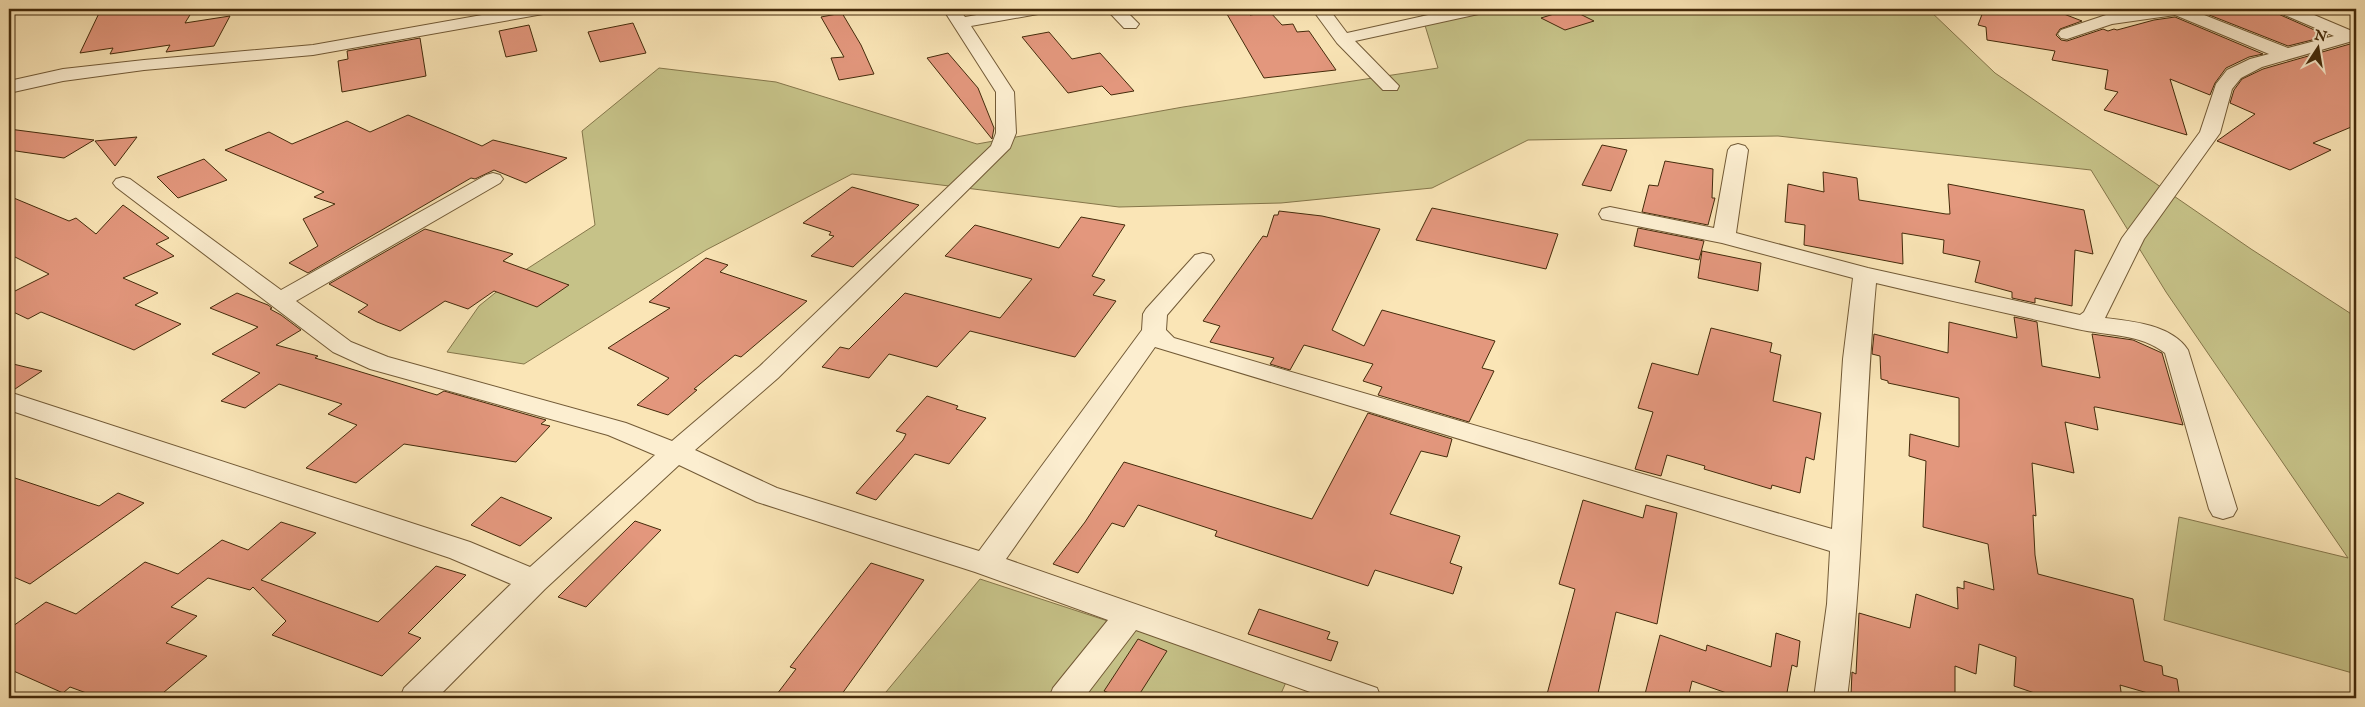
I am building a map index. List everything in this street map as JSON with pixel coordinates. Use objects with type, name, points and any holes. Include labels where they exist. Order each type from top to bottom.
[{"type":"street","points":[[9,87],[63,75],[144,64],[296,52],[498,12],[543,9]]},
{"type":"street","points":[[416,698],[534,581],[639,484],[769,372],[1000,148],[1006,133],[1007,115],[1004,92],[956,16],[1038,9]]},
{"type":"street","points":[[1114,9],[1130,24]]},
{"type":"street","points":[[1320,9],[1343,39],[1390,86]]},
{"type":"street","points":[[1343,39],[1477,9]]},
{"type":"street","points":[[2068,34],[2109,19],[2176,9],[2286,54]]},
{"type":"street","points":[[2286,9],[2353,36]]},
{"type":"street","points":[[2084,323],[2094,316],[2133,238],[2210,133],[2224,88],[2234,74],[2256,63],[2353,36]]},
{"type":"street","points":[[1724,237],[1738,150]]},
{"type":"street","points":[[280,300],[493,179]]},
{"type":"street","points":[[123,182],[342,347],[379,363],[617,429],[677,453],[767,495],[986,564],[1365,698]]},
{"type":"street","points":[[1610,214],[1724,237],[1865,274],[2084,323],[2151,333],[2166,341],[2176,350],[2223,509]]},
{"type":"street","points":[[986,564],[1154,331],[1155,314],[1202,260]]},
{"type":"street","points":[[1831,698],[1836,668],[1856,359],[1865,274]]},
{"type":"street","points":[[1154,331],[1165,343],[1845,544]]},
{"type":"street","points":[[9,402],[189,463],[460,550],[534,581]]},
{"type":"street","points":[[1065,698],[1130,615]]},
{"type":"shaded area","points":[[1420,9],[1928,9],[1995,73],[2251,249],[2356,317],[2356,674],[2164,620],[2179,517],[2348,558],[2166,292],[2091,170],[1778,136],[1528,140],[1432,188],[1281,203],[1119,207],[852,174],[706,250],[524,364],[447,352],[479,306],[516,276],[595,225],[582,131],[659,68],[776,82],[977,144],[1183,107],[1438,68]]},
{"type":"shaded area","points":[[980,579],[1287,680],[1279,698],[881,698]]},
{"type":"building","points":[[101,9],[179,9],[177,12],[193,10],[185,23],[230,16],[214,46],[166,52],[170,45],[110,54],[113,48],[80,53]]},
{"type":"building","points":[[1224,9],[1246,9],[1250,15],[1270,12],[1282,25],[1293,24],[1297,32],[1309,31],[1336,70],[1264,78]]},
{"type":"building","points":[[1570,9],[1594,21],[1565,30],[1541,18]]},
{"type":"building","points":[[1984,9],[2051,9],[2082,21],[2060,29],[2056,35],[2061,40],[2067,41],[2103,29],[2108,31],[2117,30],[2154,20],[2175,17],[2263,54],[2249,57],[2226,68],[2215,83],[2210,95],[2170,79],[2187,135],[2104,110],[2118,92],[2105,89],[2108,70],[2052,60],[2055,51],[1987,40],[1986,27],[1978,25]]},
{"type":"building","points":[[2194,9],[2216,9],[2226,13],[2241,9],[2267,9],[2328,36],[2288,46]]},
{"type":"building","points":[[842,13],[861,45],[874,74],[839,80],[831,58],[844,57],[821,17]]},
{"type":"building","points":[[633,23],[646,53],[600,62],[588,32]]},
{"type":"building","points":[[529,25],[537,51],[506,57],[499,31]]},
{"type":"building","points":[[1049,32],[1072,59],[1100,53],[1134,91],[1111,95],[1102,86],[1068,93],[1022,37]]},
{"type":"building","points":[[420,38],[426,76],[342,92],[338,61],[348,59],[347,51]]},
{"type":"building","points":[[2350,44],[2356,46],[2356,125],[2313,143],[2331,150],[2290,170],[2217,141],[2255,114],[2230,103],[2234,90],[2242,79],[2263,69]]},
{"type":"building","points":[[948,53],[978,88],[994,128],[992,139],[927,58]]},
{"type":"building","points":[[408,115],[482,146],[493,140],[567,158],[526,183],[494,170],[475,179],[471,178],[308,273],[289,263],[318,246],[303,219],[335,204],[314,197],[324,192],[225,150],[269,132],[292,144],[347,121],[370,132]]},
{"type":"building","points":[[9,129],[94,140],[64,158],[9,150]]},
{"type":"building","points":[[137,137],[115,166],[95,141]]},
{"type":"building","points":[[1602,145],[1627,150],[1611,191],[1582,185]]},
{"type":"building","points":[[204,159],[227,180],[178,198],[157,177]]},
{"type":"building","points":[[1665,161],[1713,169],[1712,198],[1715,198],[1708,225],[1642,212],[1649,185],[1658,186]]},
{"type":"building","points":[[1823,172],[1857,178],[1859,200],[1946,214],[1950,214],[1948,184],[2084,210],[2093,254],[2075,250],[2072,306],[2035,298],[2035,303],[2012,298],[2012,292],[1975,282],[1980,261],[1943,253],[1944,240],[1902,233],[1903,264],[1804,245],[1805,225],[1785,222],[1788,184],[1824,192]]},
{"type":"building","points":[[852,187],[919,205],[853,267],[811,256],[834,236],[829,235],[831,232],[803,223]]},
{"type":"building","points":[[9,196],[69,221],[76,218],[96,234],[123,205],[169,238],[156,244],[174,256],[123,278],[158,293],[135,305],[181,324],[134,350],[41,312],[28,319],[9,310],[9,294],[49,274],[9,254]]},
{"type":"building","points":[[1432,208],[1558,234],[1546,269],[1416,240]]},
{"type":"building","points":[[1279,211],[1322,216],[1380,229],[1332,330],[1364,346],[1382,310],[1495,341],[1482,368],[1494,371],[1469,422],[1378,395],[1382,387],[1363,381],[1373,364],[1304,345],[1290,370],[1270,364],[1274,358],[1210,342],[1220,326],[1203,321],[1263,236],[1267,237],[1274,215],[1278,215]]},
{"type":"building","points":[[1081,217],[1125,225],[1092,276],[1105,280],[1093,295],[1116,301],[1075,357],[970,331],[937,367],[889,354],[869,378],[822,367],[840,347],[849,349],[905,293],[1000,318],[1032,279],[945,256],[975,225],[1059,248]]},
{"type":"building","points":[[1638,228],[1704,241],[1699,260],[1634,246]]},
{"type":"building","points":[[425,229],[513,254],[503,261],[569,285],[537,307],[494,291],[468,309],[445,301],[400,331],[358,312],[368,305],[329,284]]},
{"type":"building","points":[[1702,251],[1761,263],[1758,291],[1698,278]]},
{"type":"building","points":[[706,258],[728,265],[720,272],[807,301],[741,357],[735,355],[694,389],[697,390],[668,415],[637,405],[669,378],[608,348],[670,308],[649,302]]},
{"type":"building","points":[[237,293],[268,305],[272,308],[270,309],[301,330],[276,345],[318,356],[315,358],[437,395],[444,391],[546,420],[541,424],[550,426],[516,462],[404,444],[356,483],[306,468],[357,425],[328,414],[342,404],[279,384],[245,408],[221,401],[260,373],[212,354],[258,327],[210,308]]},
{"type":"building","points":[[2014,317],[2037,322],[2042,366],[2100,378],[2092,334],[2133,340],[2162,353],[2183,425],[2096,407],[2094,407],[2098,430],[2065,422],[2074,473],[2032,463],[2036,516],[2033,515],[2035,555],[2038,574],[2133,599],[2144,661],[2162,666],[2163,675],[2177,679],[2180,698],[2165,698],[2120,685],[2122,698],[2049,698],[2014,686],[2016,657],[1979,644],[1976,674],[1955,666],[1955,698],[1860,698],[1851,695],[1852,672],[1856,674],[1859,613],[1910,628],[1916,594],[1958,609],[1957,587],[1964,589],[1964,581],[1994,590],[1988,544],[1923,527],[1926,461],[1909,456],[1910,434],[1959,447],[1959,398],[1888,383],[1888,381],[1881,379],[1880,356],[1872,354],[1874,334],[1948,353],[1949,322],[2017,338]]},
{"type":"building","points":[[1711,328],[1772,343],[1770,352],[1781,355],[1773,401],[1821,413],[1814,460],[1806,457],[1800,493],[1772,485],[1771,489],[1704,469],[1705,466],[1667,455],[1661,476],[1635,469],[1653,412],[1638,408],[1652,363],[1698,375]]},
{"type":"building","points":[[9,363],[42,371],[12,391],[9,390]]},
{"type":"building","points":[[927,396],[958,406],[956,409],[986,418],[949,464],[915,454],[876,500],[856,493],[903,440],[906,434],[896,431]]},
{"type":"building","points":[[1368,413],[1452,439],[1447,457],[1421,451],[1390,514],[1460,536],[1450,563],[1462,567],[1453,594],[1375,570],[1368,586],[1215,536],[1217,531],[1138,505],[1124,527],[1112,523],[1078,573],[1053,564],[1085,522],[1124,462],[1312,519]]},
{"type":"building","points":[[9,476],[99,506],[118,493],[144,503],[30,584],[9,575]]},
{"type":"building","points":[[501,497],[552,518],[520,546],[471,525]]},
{"type":"building","points":[[1583,500],[1643,518],[1646,505],[1677,513],[1657,624],[1616,612],[1597,698],[1546,698],[1575,589],[1559,584]]},
{"type":"building","points":[[635,521],[661,530],[586,607],[558,597]]},
{"type":"building","points":[[281,522],[316,533],[261,580],[378,622],[436,566],[466,575],[408,633],[421,638],[382,676],[272,635],[286,621],[253,587],[250,590],[208,578],[171,607],[197,616],[166,643],[207,656],[157,698],[100,698],[70,687],[63,693],[9,669],[9,629],[46,602],[76,614],[145,562],[178,574],[222,540],[248,550]]},
{"type":"building","points":[[871,563],[924,580],[839,698],[774,698],[796,669],[790,667]]},
{"type":"building","points":[[1259,609],[1330,632],[1327,639],[1338,642],[1331,661],[1248,634]]},
{"type":"building","points":[[1776,633],[1800,641],[1797,667],[1792,665],[1786,698],[1741,698],[1692,681],[1688,698],[1644,698],[1660,635],[1706,651],[1707,645],[1771,667]]},
{"type":"building","points":[[1138,639],[1167,651],[1137,698],[1122,698],[1104,691]]}]
